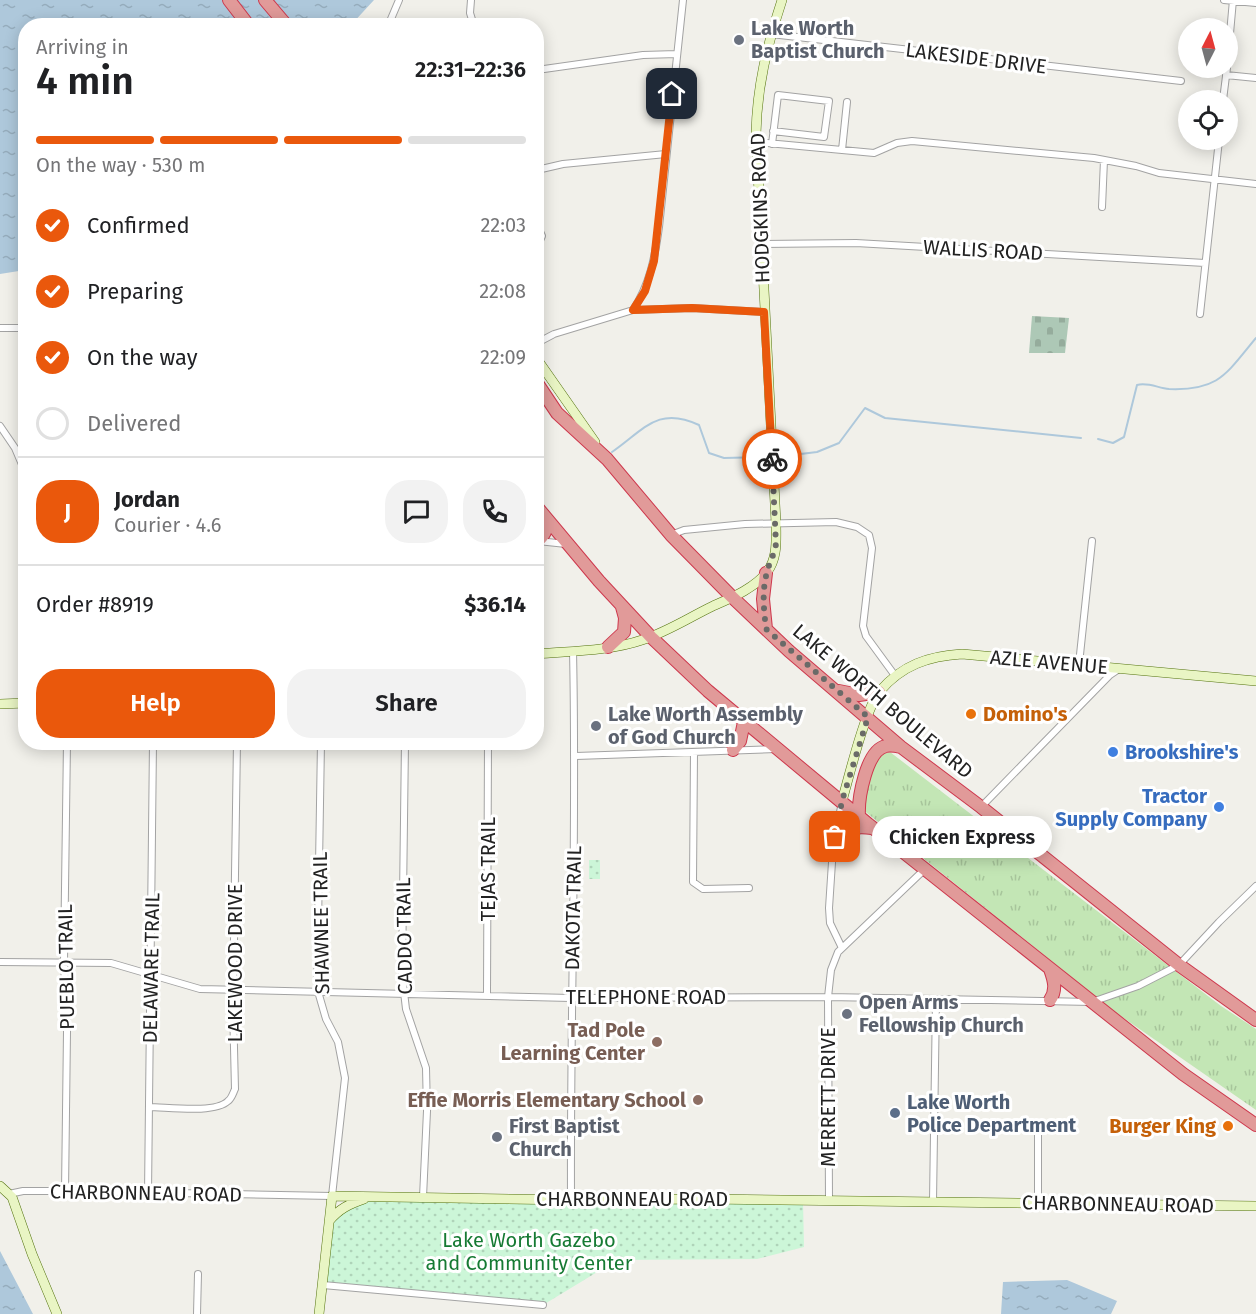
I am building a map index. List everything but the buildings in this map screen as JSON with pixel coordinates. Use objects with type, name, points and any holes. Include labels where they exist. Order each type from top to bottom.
[{"type":"highway","points":[[229,0],[243,18]]},
{"type":"highway","points":[[265,0],[280,18]]},
{"type":"highway","points":[[544,394],[557,413],[607,459]]},
{"type":"highway","name":"LAKE WORTH BOULEVARD","points":[[607,459],[671,535],[732,597],[901,747],[981,807],[1179,965],[1256,1020]]},
{"type":"highway","points":[[544,516],[651,637],[744,722],[872,828],[1183,1074],[1256,1125]]},
{"type":"highway","points":[[544,535],[546,518]]},
{"type":"highway","points":[[766,573],[763,599],[766,629]]},
{"type":"highway","points":[[608,647],[624,632],[625,618],[622,606]]},
{"type":"highway","points":[[835,689],[869,695],[879,692]]},
{"type":"highway","points":[[733,750],[740,741],[744,722]]},
{"type":"highway","points":[[859,816],[859,796],[870,762],[876,752],[885,746],[901,747]]},
{"type":"highway","points":[[833,847],[845,831],[860,826],[872,828]]},
{"type":"highway","points":[[1050,969],[1055,987],[1050,1000]]},
{"type":"street","points":[[391,18],[399,0]]},
{"type":"street","points":[[471,0],[472,18]]},
{"type":"street","points":[[633,310],[645,291],[654,261],[683,0]]},
{"type":"street","name":"HODGKINS ROAD","points":[[766,573],[774,556],[776,523],[757,142],[759,88],[770,34],[782,0]]},
{"type":"street","points":[[1224,0],[1256,3]]},
{"type":"street","points":[[1231,18],[1232,1]]},
{"type":"street","name":"LAKESIDE DRIVE","points":[[770,34],[1181,81]]},
{"type":"street","points":[[544,69],[643,55],[676,54]]},
{"type":"street","points":[[1238,76],[1256,78]]},
{"type":"street","points":[[772,144],[773,131],[778,95],[829,101],[824,137],[773,131]]},
{"type":"street","points":[[842,150],[847,102]]},
{"type":"street","points":[[757,142],[874,153],[897,143],[912,141],[1104,160],[1159,173],[1256,184]]},
{"type":"street","points":[[1200,314],[1218,150]]},
{"type":"street","points":[[544,168],[563,164],[666,154]]},
{"type":"street","points":[[1102,207],[1104,160]]},
{"type":"street","name":"WALLIS ROAD","points":[[761,244],[856,243],[1205,263]]},
{"type":"street","points":[[544,339],[595,320],[633,310],[684,308],[764,312]]},
{"type":"street","points":[[0,328],[18,328]]},
{"type":"street","name":"LAKE WORTH BOULEVARD","points":[[544,369],[607,459]]},
{"type":"street","points":[[0,426],[18,455]]},
{"type":"street","points":[[671,535],[694,529],[776,523],[836,522],[857,528],[869,535],[872,548],[863,626],[866,636],[896,677]]},
{"type":"street","points":[[1079,664],[1092,541]]},
{"type":"street","points":[[544,542],[567,544]]},
{"type":"street","points":[[544,653],[608,647],[651,637],[732,597],[766,573]]},
{"type":"street","name":"DAKOTA TRAIL","points":[[571,1200],[571,998],[576,756],[573,651]]},
{"type":"street","name":"AZLE AVENUE","points":[[868,717],[879,692],[916,663],[936,656],[962,654],[1256,681]]},
{"type":"street","points":[[981,807],[1110,675],[1120,668]]},
{"type":"street","points":[[0,704],[18,703]]},
{"type":"street","points":[[868,717],[842,801],[833,847],[829,918],[842,948],[925,868]]},
{"type":"street","points":[[576,756],[777,749]]},
{"type":"street","name":"PUEBLO TRAIL","points":[[65,1191],[67,1032],[64,962],[67,750]]},
{"type":"street","name":"DELAWARE TRAIL","points":[[148,1194],[153,750]]},
{"type":"street","name":"LAKEWOOD DRIVE","points":[[149,1107],[205,1108],[222,1105],[232,1096],[235,1089],[237,750]]},
{"type":"street","name":"SHAWNEE TRAIL","points":[[319,1314],[345,1078],[338,1042],[326,1019],[318,992],[321,750]]},
{"type":"street","name":"CADDO TRAIL","points":[[405,750],[402,975],[408,1017],[426,1068],[427,1106],[423,1197]]},
{"type":"street","name":"TEJAS TRAIL","points":[[487,995],[488,750]]},
{"type":"street","points":[[694,752],[693,882],[703,889],[749,888]]},
{"type":"street","name":"TELEPHONE ROAD","points":[[0,962],[111,963],[200,989],[571,998],[828,998],[1092,1002],[1138,986],[1179,965],[1256,886]]},
{"type":"street","name":"MERRETT DRIVE","points":[[829,1201],[828,998],[833,961],[842,948]]},
{"type":"street","points":[[933,1202],[936,999]]},
{"type":"street","points":[[1038,1127],[1038,1203]]},
{"type":"street","points":[[0,1186],[12,1197],[57,1314]]},
{"type":"street","name":"CHARBONNEAU ROAD","points":[[8,1194],[22,1191],[65,1191],[571,1200],[708,1199],[1256,1206]]},
{"type":"street","points":[[330,1221],[337,1212],[350,1203],[373,1196]]},
{"type":"street","points":[[197,1314],[198,1274]]},
{"type":"street","points":[[323,1285],[543,1305]]},
{"type":"green space","points":[[1032,316],[1069,318],[1065,353],[1029,353]]},
{"type":"green space","points":[[890,752],[1221,1006],[1256,1029],[1256,1110],[1115,1012],[862,809],[877,756]]},
{"type":"green space","points":[[589,860],[600,860],[600,879],[589,879]]},
{"type":"green space","name":"Lake Worth Gazebo and Community Center","points":[[361,1200],[803,1200],[804,1247],[757,1259],[617,1260],[543,1305],[323,1285],[329,1221]]},
{"type":"water","points":[[0,0],[374,0],[357,18],[18,18],[18,271],[0,274]]},
{"type":"water","points":[[0,1251],[33,1314],[0,1314]]},
{"type":"water","points":[[1067,1280],[1117,1301],[1111,1314],[1001,1314],[1003,1282]]},
{"type":"waterway","points":[[1098,439],[1113,443],[1124,437],[1137,385],[1186,389],[1211,383],[1220,378],[1256,338]]},
{"type":"waterway","points":[[776,457],[817,452],[839,443],[865,408],[885,418],[1081,438]]},
{"type":"waterway","points":[[612,452],[651,423],[672,418],[699,425],[709,453],[724,458],[764,457]]},
{"type":"way so far","points":[[772,459],[776,544],[774,556],[766,573],[763,599],[766,629],[868,717],[842,801],[835,837]]},
{"type":"place","name":"Lake Worth Baptist Church","points":[[739,40]]},
{"type":"place","name":"Domino's","points":[[971,714]]},
{"type":"place","name":"Lake Worth Assembly of God Church","points":[[596,726]]},
{"type":"place","name":"Brookshire's","points":[[1113,752]]},
{"type":"place","name":"Tractor Supply Company","points":[[1219,807]]},
{"type":"place","name":"Chicken Express","points":[[835,837]]},
{"type":"place","name":"Open Arms Fellowship Church","points":[[847,1014]]},
{"type":"place","name":"Tad Pole Learning Center","points":[[657,1042]]},
{"type":"place","name":"Effie Morris Elementary School","points":[[698,1100]]},
{"type":"place","name":"Lake Worth Police Department","points":[[895,1113]]},
{"type":"place","name":"Burger King","points":[[1228,1126]]},
{"type":"place","name":"First Baptist Church","points":[[497,1137]]},
{"type":"route","points":[[672,94],[654,261],[645,291],[633,310],[692,308],[764,312],[772,459]]}]
